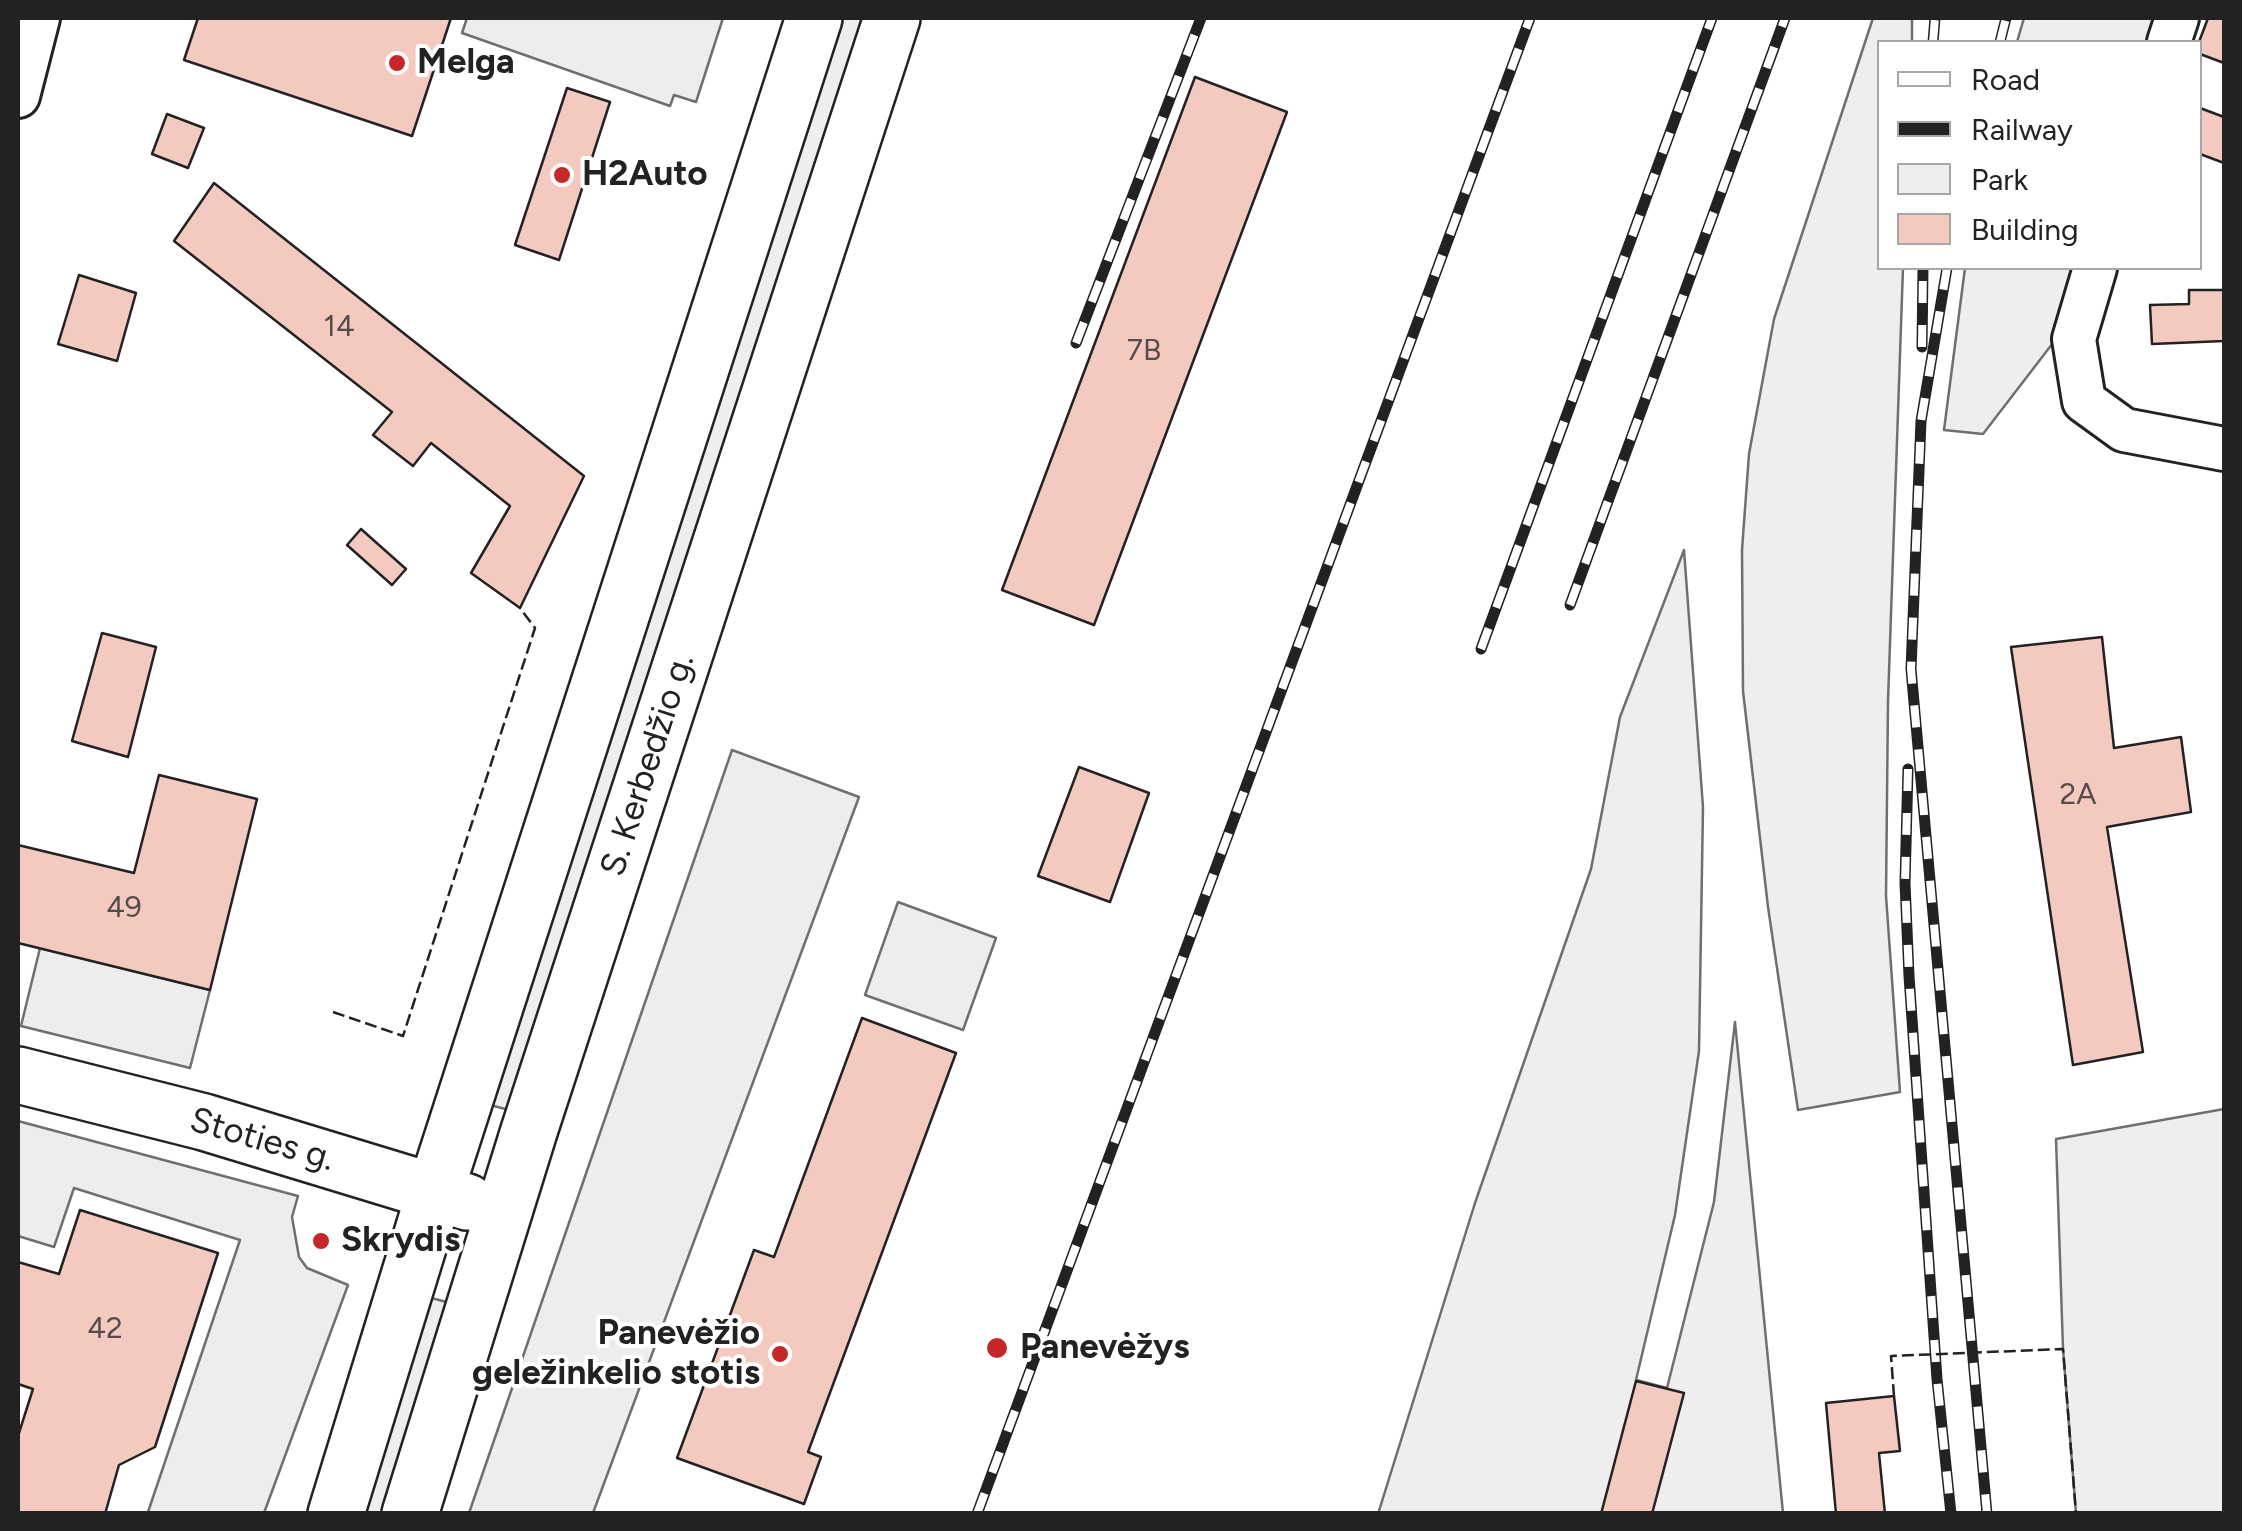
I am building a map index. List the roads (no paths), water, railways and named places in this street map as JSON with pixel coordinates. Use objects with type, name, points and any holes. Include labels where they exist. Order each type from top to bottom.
[{"type":"main road","name":"S. Kerbedžio g.","points":[[336,1514],[435,1192],[814,18]]},
{"type":"main road","name":"S. Kerbedžio g.","points":[[410,1514],[892,18]]},
{"type":"main road","name":"Stoties g.","points":[[18,1075],[204,1122],[504,1214]]},
{"type":"street","points":[[18,96],[38,18]]},
{"type":"street","points":[[2094,270],[2074,339],[2084,401],[2124,430],[2224,449]]},
{"type":"railway","points":[[1076,343],[1201,18]]},
{"type":"railway","points":[[977,1514],[1530,18]]},
{"type":"railway","points":[[1481,649],[1712,18]]},
{"type":"railway","points":[[1570,605],[1785,18]]},
{"type":"railway","points":[[1933,40],[1935,18]]},
{"type":"railway","points":[[2000,40],[2006,18]]},
{"type":"railway","points":[[1922,347],[1923,270]]},
{"type":"railway","points":[[1947,270],[1921,421],[1911,669],[1987,1514]]},
{"type":"railway","points":[[1908,769],[1905,883],[1909,976],[1937,1379],[1951,1514]]},
{"type":"place","name":"Melga","points":[[397,63]]},
{"type":"place","name":"H2Auto","points":[[562,175]]},
{"type":"place","name":"Skrydis","points":[[321,1241]]},
{"type":"place","name":"Panevėžys","points":[[997,1348]]},
{"type":"place","name":"Panevėžio geležinkelio stotis","points":[[780,1354]]}]
